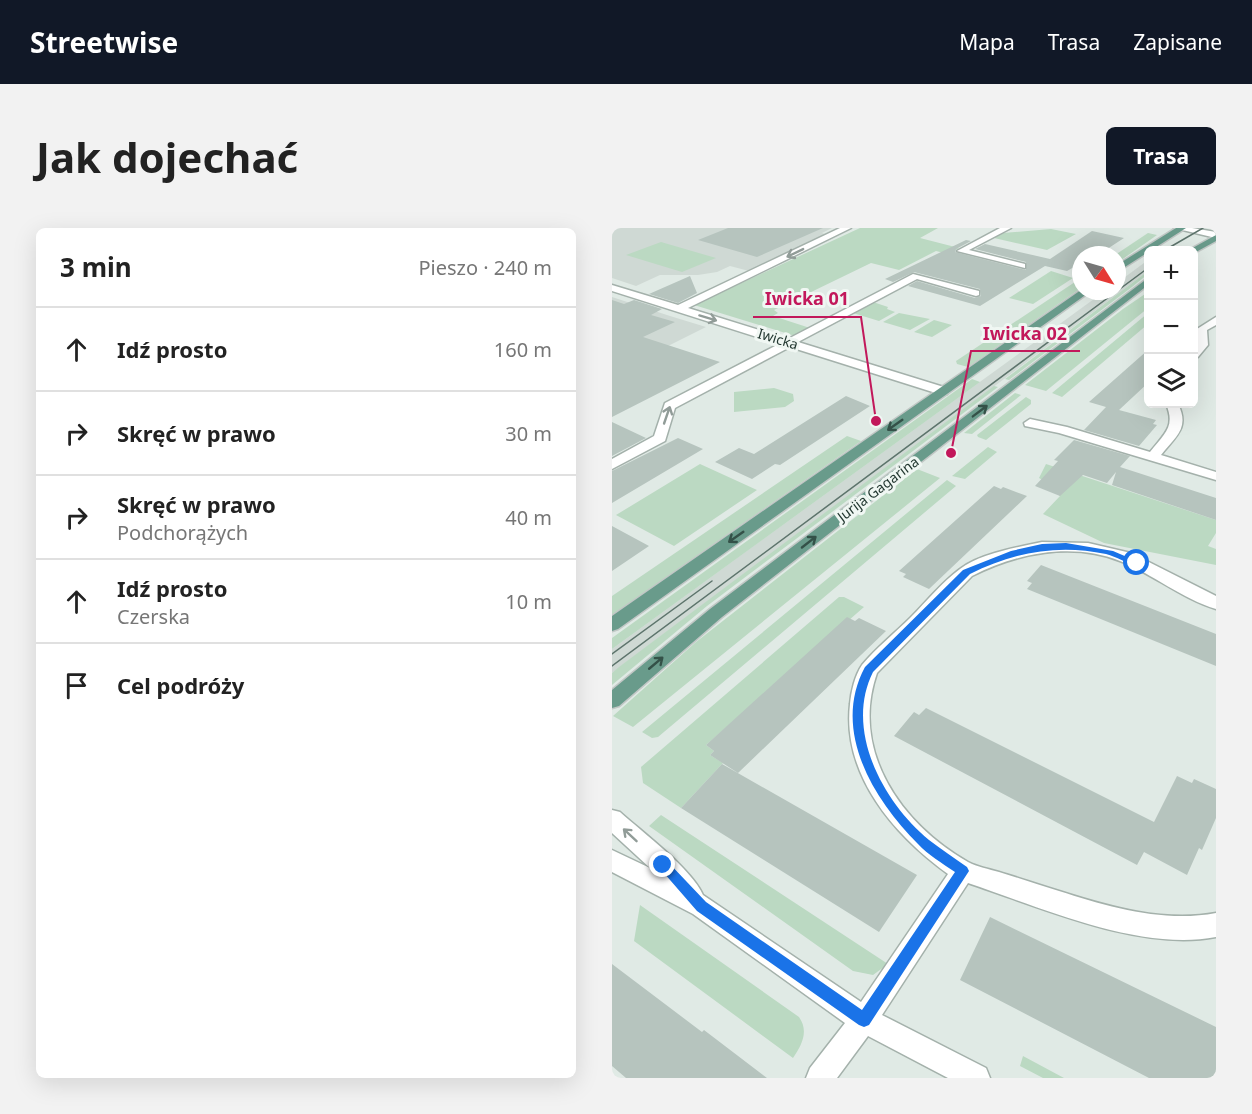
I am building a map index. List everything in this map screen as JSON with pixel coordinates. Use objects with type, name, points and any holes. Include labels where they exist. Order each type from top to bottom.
[{"type":"main road","points":[[1126,263],[1180,228]]},
{"type":"main road","points":[[1198,247],[1216,236]]},
{"type":"main road","name":"Jurija Gagarina","points":[[612,702],[708,619],[1144,285]]},
{"type":"main road","points":[[612,625],[1073,300]]},
{"type":"street","points":[[679,309],[847,228]]},
{"type":"street","points":[[1007,228],[961,251],[1022,266]]},
{"type":"street","points":[[1180,228],[1216,236]]},
{"type":"street","points":[[1207,228],[1216,230]]},
{"type":"street","points":[[612,465],[660,438],[669,406],[916,276],[976,293]]},
{"type":"street","name":"Iwicka","points":[[612,288],[943,391]]},
{"type":"street","points":[[1195,354],[1202,345],[1202,329],[1216,320]]},
{"type":"street","points":[[1153,457],[1177,426],[1177,415],[1174,408]]},
{"type":"street","points":[[1030,423],[1062,430],[1216,476]]},
{"type":"street","points":[[1216,603],[1118,555],[1088,548],[1042,547],[1014,553],[966,572],[869,670],[861,685],[858,721],[859,738],[865,760],[893,809],[924,842],[963,871],[1127,922],[1195,929],[1216,925]]},
{"type":"street","points":[[612,819],[663,865],[701,906]]},
{"type":"street","points":[[612,860],[701,906],[864,1020],[976,1078]]},
{"type":"street","points":[[820,1078],[864,1020],[963,871]]},
{"type":"shaded area","points":[[612,228],[832,228],[822,233],[825,234],[749,271],[730,266],[717,272],[698,275],[660,275],[636,286],[612,278]]},
{"type":"shaded area","points":[[1144,263],[1144,274],[1126,288],[1126,276]]},
{"type":"shaded area","points":[[612,297],[670,316],[706,327],[612,374]]},
{"type":"shaded area","points":[[1093,300],[1109,300],[612,673],[612,649]]},
{"type":"green space","points":[[860,228],[938,228],[920,238],[959,248],[948,254],[936,251],[899,270],[871,263],[774,310],[778,313],[773,316],[810,328],[795,336],[694,305]]},
{"type":"green space","points":[[1051,229],[1076,234],[1047,250],[994,238],[1003,233]]},
{"type":"green space","points":[[1148,233],[1157,235],[1126,257],[1126,248]]},
{"type":"green space","points":[[661,242],[716,258],[682,272],[626,255]]},
{"type":"green space","points":[[1051,271],[1072,278],[1033,304],[1009,298]]},
{"type":"green space","points":[[1144,274],[1144,277],[1126,292],[1126,288]]},
{"type":"green space","points":[[1072,284],[1072,294],[968,367],[957,364],[956,361]]},
{"type":"green space","points":[[1144,295],[1144,311],[1046,391],[1025,385]]},
{"type":"green space","points":[[1110,300],[1115,300],[1009,380],[1005,379]]},
{"type":"green space","points":[[873,302],[895,312],[879,321],[853,313]]},
{"type":"green space","points":[[899,313],[930,319],[910,330],[883,322]]},
{"type":"green space","points":[[1144,316],[1144,327],[1062,397],[1052,393]]},
{"type":"green space","points":[[934,320],[952,325],[932,337],[914,332]]},
{"type":"green space","points":[[972,379],[980,382],[612,649],[612,638]]},
{"type":"green space","points":[[994,386],[998,387],[707,606],[612,685],[612,673],[619,667]]},
{"type":"green space","points":[[774,388],[793,394],[794,401],[785,407],[734,412],[734,392]]},
{"type":"green space","points":[[1015,393],[1021,395],[972,434],[964,433]]},
{"type":"green space","points":[[1026,397],[1031,400],[1031,404],[986,440],[978,437],[977,435]]},
{"type":"green space","points":[[847,436],[861,441],[612,615],[612,596]]},
{"type":"green space","points":[[988,447],[997,452],[965,479],[952,476]]},
{"type":"green space","points":[[700,464],[757,490],[674,546],[616,515]]},
{"type":"green space","points":[[1046,464],[1216,520],[1216,533],[1208,546],[1216,549],[1216,565],[1104,543],[1043,514],[1060,496],[1048,483],[1039,478]]},
{"type":"green space","points":[[917,469],[940,478],[633,727],[613,716],[696,642]]},
{"type":"green space","points":[[947,480],[956,486],[658,737],[652,738],[642,732]]},
{"type":"green space","points":[[839,597],[844,597],[864,607],[706,745],[714,751],[710,755],[723,763],[681,808],[643,783],[641,767]]},
{"type":"green space","points":[[661,815],[888,964],[873,975],[853,971],[649,826]]},
{"type":"green space","points":[[640,905],[799,1017],[804,1033],[793,1058],[634,941]]},
{"type":"green space","points":[[1023,1056],[1064,1078],[1043,1078],[1020,1066]]},
{"type":"building","points":[[728,228],[823,228],[757,257],[698,240]]},
{"type":"building","points":[[1092,231],[1124,238],[1112,246],[1072,246],[1072,268],[1067,271],[1045,266],[980,306],[908,286],[917,281],[975,298],[981,296],[980,289],[914,272],[893,282],[885,279],[966,240],[971,241],[956,249],[955,252],[1026,270],[1026,262],[975,249],[985,244],[1050,259]]},
{"type":"building","points":[[690,276],[697,293],[678,303],[649,294]]},
{"type":"building","points":[[612,300],[624,304],[634,300],[662,309],[651,315],[675,322],[643,337],[720,362],[612,417]]},
{"type":"building","points":[[1144,353],[1144,387],[1119,410],[1156,420],[1153,424],[1157,425],[1139,446],[1084,430],[1106,407],[1089,402]]},
{"type":"building","points":[[846,396],[870,406],[780,465],[775,464],[752,479],[715,462],[739,448],[754,454]]},
{"type":"building","points":[[612,422],[646,438],[612,456]]},
{"type":"building","points":[[678,438],[703,449],[612,503],[612,471]]},
{"type":"building","points":[[1074,440],[1130,456],[1120,467],[1216,498],[1216,520],[1112,485],[1116,472],[1107,483],[1083,475],[1060,496],[1035,486],[1058,461],[1054,460]]},
{"type":"building","points":[[994,486],[1027,496],[929,589],[903,577],[906,574],[899,571]]},
{"type":"building","points":[[612,526],[649,546],[612,571]]},
{"type":"building","points":[[1041,565],[1216,634],[1216,666],[1027,589],[1032,583],[1027,581]]},
{"type":"building","points":[[847,617],[855,621],[859,618],[886,631],[738,773],[710,755],[714,751],[706,745]]},
{"type":"building","points":[[926,708],[1154,822],[1177,776],[1192,783],[1194,779],[1216,789],[1216,818],[1202,850],[1199,848],[1187,875],[1144,852],[1137,865],[894,736],[914,712],[919,715]]},
{"type":"building","points":[[722,764],[917,875],[879,932],[681,808]]},
{"type":"building","points":[[990,917],[1216,1027],[1216,1078],[1149,1078],[960,980]]},
{"type":"building","points":[[612,964],[767,1078],[626,1078],[612,1066]]},
{"type":"tram line","points":[[1172,246],[1203,228]]},
{"type":"tram line","points":[[612,666],[1144,271]]},
{"type":"tram line","points":[[612,654],[712,581]]},
{"type":"place","name":"Iwicka 01","points":[[876,421]]},
{"type":"place","name":"Iwicka 02","points":[[951,453]]},
{"type":"route","points":[[663,865],[701,906],[864,1020],[963,871],[924,842],[893,809],[865,760],[859,738],[859,696],[861,685],[869,670],[966,572],[976,567],[1014,553],[1066,545],[1110,552],[1137,563]]}]
